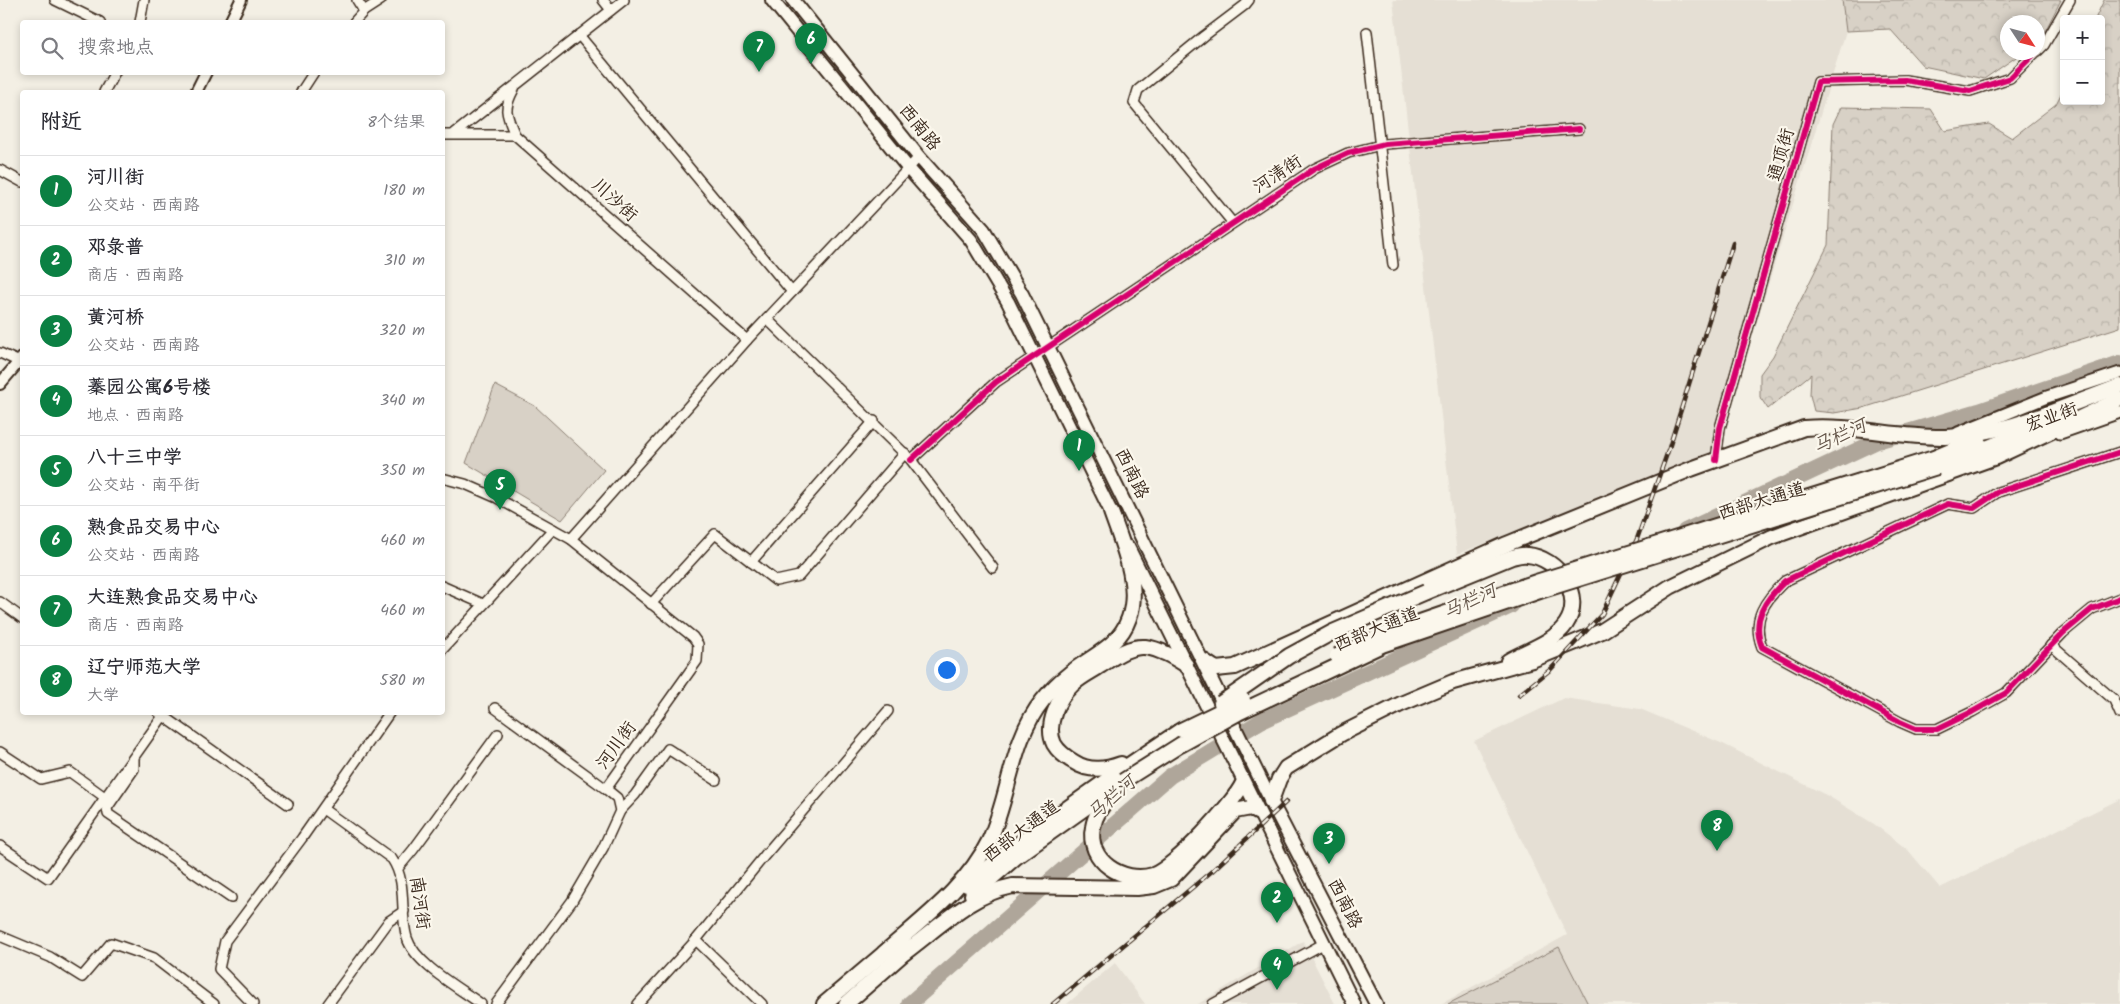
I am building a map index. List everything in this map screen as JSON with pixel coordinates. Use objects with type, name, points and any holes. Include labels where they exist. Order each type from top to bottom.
[{"type":"highway","points":[[1204,661],[1216,669],[1235,667],[1507,544],[1716,460],[1804,428],[1823,427],[1946,437],[2000,429],[2120,386]]},
{"type":"highway","points":[[1271,801],[1279,778],[1286,768],[1341,734],[1401,704],[1453,682],[1532,660],[1602,631],[1670,587],[1772,537],[1996,457],[2120,399]]},
{"type":"highway","name":"西部大通道","points":[[846,1004],[1016,858],[1123,781],[1180,745],[1238,713],[1382,645],[1540,591],[1936,463],[2120,399]]},
{"type":"highway","name":"西部大通道","points":[[824,1004],[1010,850],[1102,782],[1181,730],[1379,636],[1536,582],[1936,463],[2000,429]]},
{"type":"highway","points":[[884,953],[969,875],[989,840],[1027,723],[1043,700],[1069,674],[1100,654],[1118,637],[1129,620],[1133,605],[1132,585],[1111,512]]},
{"type":"highway","points":[[1181,730],[1289,656],[1333,632],[1512,557],[1526,554],[1550,563],[1559,570],[1569,586],[1572,598],[1571,612],[1566,624],[1552,639],[1485,674]]},
{"type":"highway","points":[[1144,754],[1104,770],[1086,768],[1076,764],[1054,744],[1052,730],[1054,715],[1062,696],[1073,684],[1129,648],[1144,647],[1165,652],[1186,665]]},
{"type":"highway","points":[[1123,781],[1099,809],[1092,827],[1092,838],[1096,852],[1114,872],[1125,877],[1148,876],[1160,872],[1168,866],[1232,802],[1242,780]]},
{"type":"highway","points":[[904,953],[979,898],[994,890],[1013,886],[1137,888],[1154,886],[1171,879],[1235,811],[1251,808],[1257,812]]},
{"type":"main road","name":"西南路","points":[[772,0],[908,168],[971,240],[1008,302],[1257,812],[1354,1004]]},
{"type":"main road","name":"西南路","points":[[793,0],[920,157],[984,230],[1022,294],[1050,347],[1256,771],[1376,1004]]},
{"type":"main road","points":[[1946,437],[2070,389],[2120,372]]},
{"type":"main road","points":[[2000,429],[2013,418],[2070,389]]},
{"type":"main road","name":"宏业街","points":[[1996,457],[2120,412]]},
{"type":"main road","points":[[2021,433],[2086,424]]},
{"type":"street","points":[[55,0],[96,20]]},
{"type":"street","points":[[140,20],[144,0]]},
{"type":"street","points":[[231,20],[241,0]]},
{"type":"street","points":[[357,0],[364,11]]},
{"type":"street","points":[[356,20],[364,11],[381,0]]},
{"type":"street","points":[[603,0],[610,10]]},
{"type":"street","points":[[455,133],[624,0]]},
{"type":"street","points":[[1232,222],[1134,103],[1138,90],[1204,36],[1245,6],[1249,0]]},
{"type":"street","name":"通顶街","points":[[2045,43],[2070,0]]},
{"type":"street","points":[[1366,32],[1393,265]]},
{"type":"street","points":[[580,35],[792,292]]},
{"type":"street","name":"通顶街","points":[[1716,460],[1720,428],[1818,82],[1905,80],[1970,91],[2010,78],[2029,60]]},
{"type":"street","points":[[105,90],[113,75]]},
{"type":"street","points":[[197,90],[204,75]]},
{"type":"street","points":[[302,90],[312,75]]},
{"type":"street","points":[[445,135],[455,133],[515,135],[506,114],[507,102],[515,86]]},
{"type":"street","name":"河清街","points":[[651,604],[715,534],[776,581],[799,576],[908,456],[996,382],[1232,222],[1314,169],[1348,153],[1380,145],[1579,129]]},
{"type":"street","name":"川沙街","points":[[515,135],[747,340]]},
{"type":"street","points":[[571,539],[747,340],[920,157]]},
{"type":"street","points":[[0,170],[20,181]]},
{"type":"street","points":[[767,319],[908,456],[993,568]]},
{"type":"street","points":[[0,353],[20,361]]},
{"type":"street","points":[[0,384],[20,362]]},
{"type":"street","points":[[751,562],[874,421]]},
{"type":"street","points":[[2120,452],[1998,492],[1974,508],[1948,504],[1785,581],[1769,596],[1760,617],[1756,633],[1762,647],[1916,729],[1937,729],[2006,693],[2052,645],[2092,609],[2120,598]]},
{"type":"street","name":"河川街","points":[[445,479],[465,484],[497,498],[571,539],[693,637],[698,644],[697,661],[606,789],[617,798],[620,811]]},
{"type":"street","points":[[445,647],[553,530]]},
{"type":"street","points":[[445,587],[483,604]]},
{"type":"street","points":[[0,602],[20,617]]},
{"type":"street","points":[[2052,645],[2114,700],[2120,714]]},
{"type":"street","points":[[495,708],[606,789]]},
{"type":"street","points":[[638,1004],[696,940],[764,855],[888,711]]},
{"type":"street","points":[[0,846],[48,878],[134,758],[159,715]]},
{"type":"street","points":[[161,715],[288,804]]},
{"type":"street","points":[[253,1004],[218,969],[224,941],[323,809],[388,715]]},
{"type":"street","points":[[398,868],[498,734]]},
{"type":"street","points":[[496,1004],[572,901],[604,848],[620,811],[635,795],[668,749],[716,780]]},
{"type":"street","points":[[0,752],[40,779],[70,772],[106,798]]},
{"type":"street","points":[[134,758],[134,769],[107,808],[108,814],[232,898]]},
{"type":"street","name":"南河街","points":[[323,809],[392,859],[398,868],[403,892],[407,939],[419,959],[481,1004]]},
{"type":"street","points":[[328,1004],[389,922],[404,911]]},
{"type":"street","points":[[0,936],[50,957],[82,977],[111,943],[154,958],[214,1004]]},
{"type":"street","points":[[696,940],[762,1004]]},
{"type":"street","points":[[1213,1004],[1323,944]]},
{"type":"shaded area","points":[[1393,0],[1842,0],[1846,31],[1716,455],[1457,554]]},
{"type":"shaded area","points":[[1564,698],[1640,709],[1721,743],[1828,796],[1874,824],[1908,850],[1940,888],[2120,799],[2120,1004],[1441,1004],[1567,935],[1474,741]]},
{"type":"shaded area","points":[[1303,941],[1335,1004],[1198,1004]]},
{"type":"shaded area","points":[[1115,963],[1145,1004],[1067,1004]]},
{"type":"green space","points":[[1842,0],[2061,0],[2045,31],[2045,15],[2000,15],[2000,60],[2012,60],[1984,79],[1923,66],[1890,29],[1846,31]]},
{"type":"green space","points":[[2104,0],[2120,0],[2120,327],[1863,408],[1834,413],[1814,411],[1810,395],[1811,374],[1768,409],[1760,397],[1760,374],[1773,356],[1828,245],[1833,124],[1841,107],[1931,109],[1945,131],[1989,124],[2012,138],[2056,104],[2060,96],[2060,105],[2105,105],[2105,15],[2097,15]]},
{"type":"green space","points":[[495,385],[535,406],[604,470],[562,520],[466,463]]},
{"type":"green space","points":[[1559,947],[1588,1004],[1448,1004]]},
{"type":"waterway","name":"马栏河","points":[[1685,531],[1877,441],[1979,411],[2120,363]]},
{"type":"waterway","name":"马栏河","points":[[909,1004],[1170,776],[1261,721],[1511,606]]},
{"type":"railway","points":[[1519,695],[1551,669],[1602,614],[1637,539],[1669,448],[1733,243]]},
{"type":"railway","points":[[1053,1004],[1212,871],[1286,802]]},
{"type":"cycle path","points":[[1716,460],[1720,428],[1818,82],[1905,80],[1970,91],[2010,78],[2028,60]]},
{"type":"cycle path","points":[[911,460],[996,382],[1314,169],[1348,153],[1385,144],[1579,129]]},
{"type":"cycle path","points":[[2120,452],[1998,492],[1974,508],[1948,504],[1785,581],[1766,603],[1759,619],[1758,628],[1762,647],[1900,722],[1916,729],[1937,729],[2006,693],[2063,633],[2092,609],[2120,598]]},
{"type":"place","name":"熟食品交易中心","points":[[811,64]]},
{"type":"place","name":"大连熟食品交易中心","points":[[759,72]]},
{"type":"place","name":"河川街","points":[[1079,471]]},
{"type":"place","name":"八十三中学","points":[[500,510]]},
{"type":"place","name":"辽宁师范大学","points":[[1717,851]]},
{"type":"place","name":"黄河桥","points":[[1329,864]]},
{"type":"place","name":"邓录普","points":[[1277,923]]},
{"type":"place","name":"蓁园公寓6号楼","points":[[1277,990]]}]
